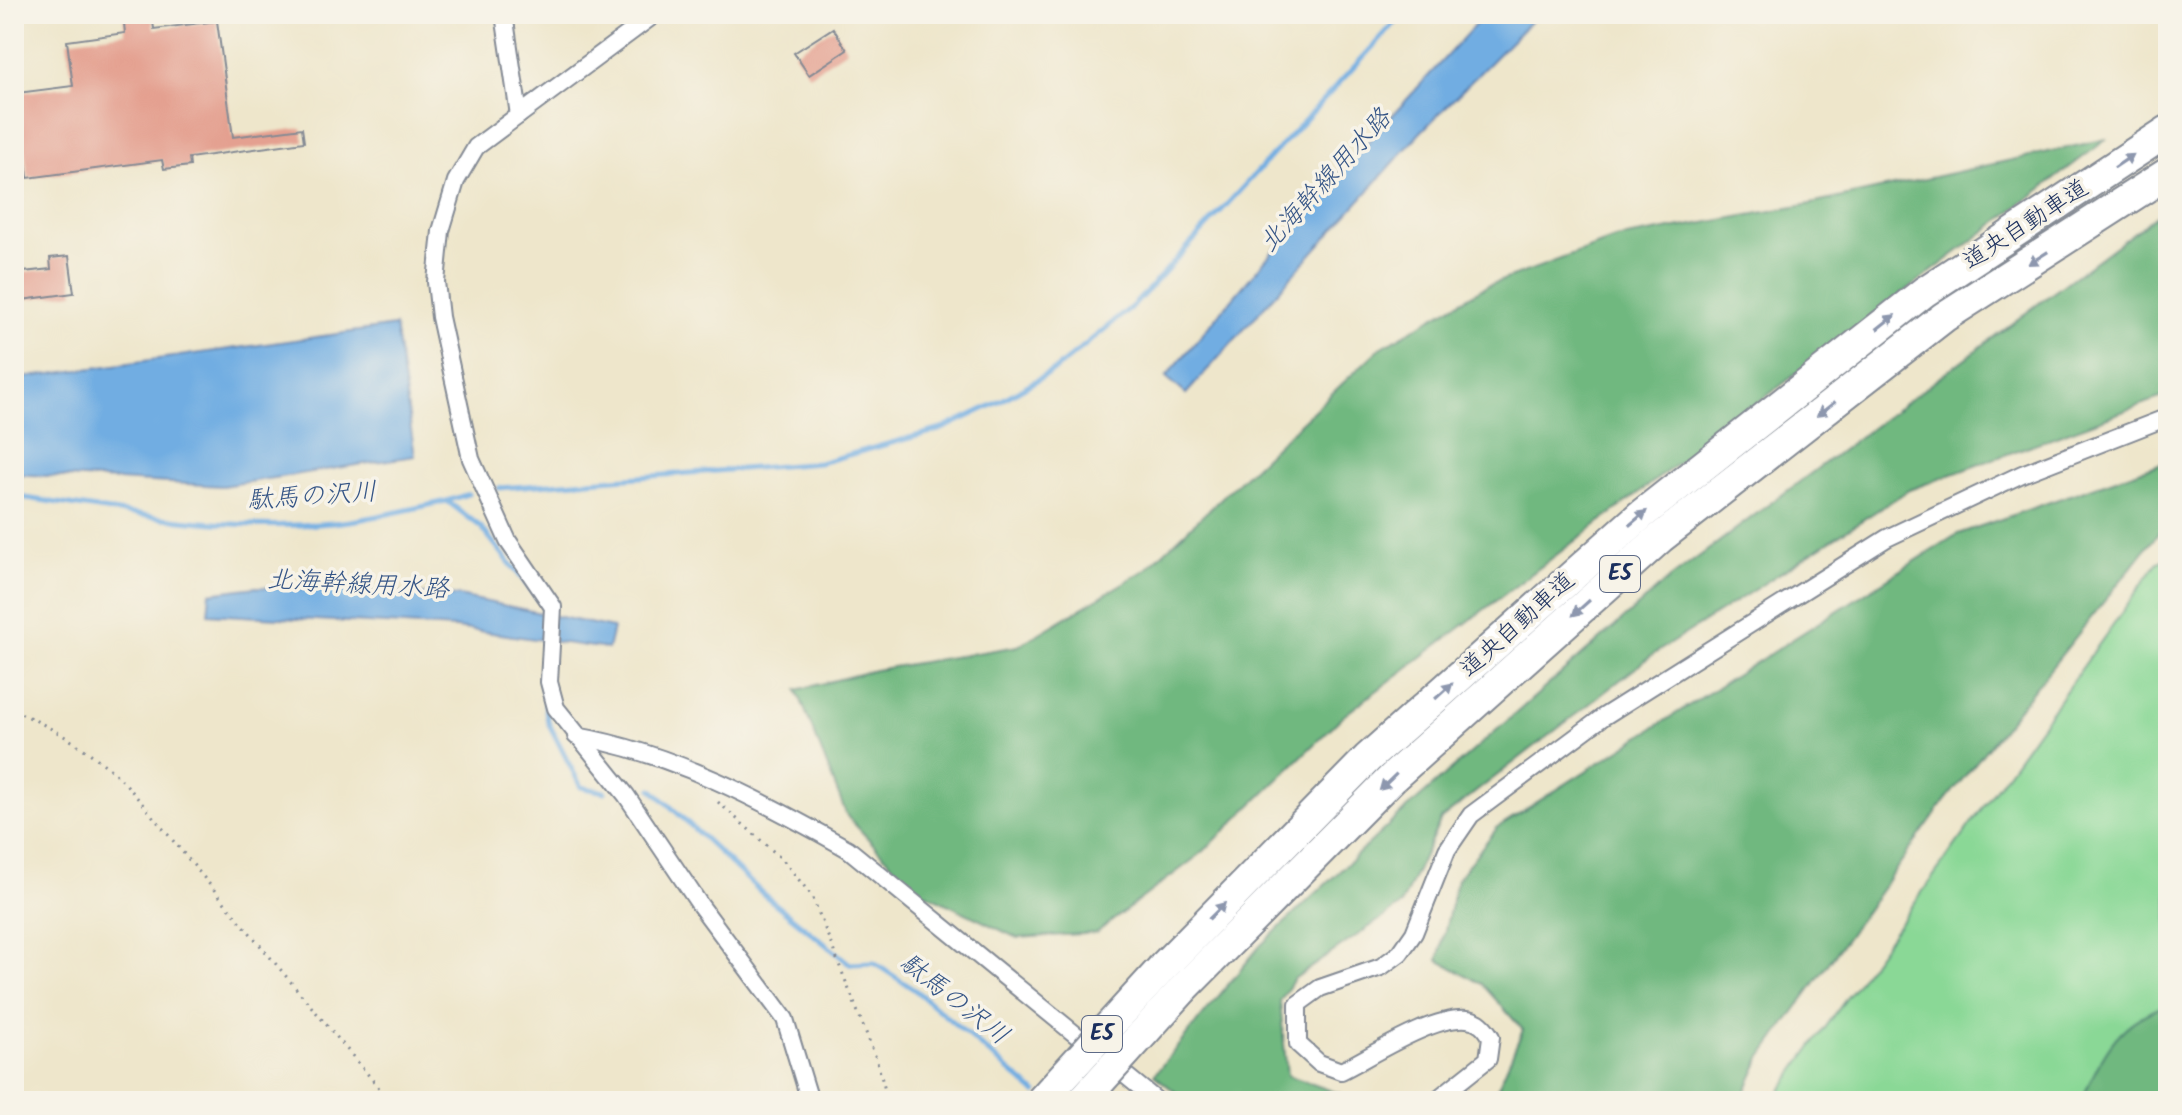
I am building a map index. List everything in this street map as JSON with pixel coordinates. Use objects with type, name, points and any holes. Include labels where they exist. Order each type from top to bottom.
[{"type":"highway","name":"道央自動車道","points":[[1041,1101],[1163,967],[1368,758],[1641,515],[1924,292],[2168,131]]},
{"type":"highway","name":"道央自動車道","points":[[1082,1101],[1184,988],[1392,778],[1660,538],[1944,317],[2104,217],[2168,173]]},
{"type":"street","points":[[504,14],[519,115]]},
{"type":"street","points":[[655,14],[476,147],[456,181],[441,231],[436,282],[448,360],[471,459],[508,541],[553,607],[549,682],[556,708],[626,795],[700,905],[785,1019],[810,1101]]},
{"type":"street","points":[[1435,1101],[1488,1059],[1491,1037],[1482,1024],[1468,1019],[1444,1021],[1341,1071],[1319,1063],[1298,1044],[1298,1004],[1320,988],[1381,967],[1400,953],[1414,933],[1447,850],[1471,815],[1603,717],[1887,538],[2022,474],[2168,417]]},
{"type":"street","points":[[576,736],[622,744],[696,773],[795,819],[848,849],[1157,1101]]},
{"type":"path","points":[[14,710],[63,733],[96,756],[125,783],[390,1101]]},
{"type":"path","points":[[696,773],[702,787],[783,860],[812,896],[876,1058],[888,1101]]},
{"type":"green space","points":[[2107,139],[1342,717],[1203,852],[1096,933],[1017,938],[914,888],[847,816],[797,690],[875,670],[1018,646],[1145,570],[1379,349],[1487,286],[1615,239],[1811,204]]},
{"type":"green space","points":[[2168,207],[2168,395],[1909,490],[1651,656],[1441,819],[1401,905],[1294,979],[1280,1001],[1287,1075],[1341,1094],[1346,1101],[1187,1101],[1154,1075],[1260,946],[1393,821],[1669,579]]},
{"type":"green space","points":[[2168,461],[2168,521],[1938,810],[1761,1058],[1741,1101],[1485,1101],[1495,1094],[1523,1030],[1482,984],[1438,960],[1457,879],[1498,827],[1958,534]]},
{"type":"green space","points":[[2168,557],[2168,1101],[1773,1101],[2157,563]]},
{"type":"green space","points":[[2168,1005],[2168,1101],[2081,1101],[2104,1055],[2123,1030],[2135,1020]]},
{"type":"water","points":[[1485,14],[1538,14],[1420,133],[1186,394],[1166,377],[1335,178]]},
{"type":"water","points":[[395,326],[415,456],[222,486],[14,474],[14,379]]},
{"type":"water","points":[[256,587],[459,596],[613,628],[608,649],[456,628],[208,614],[210,593]]},
{"type":"building","points":[[123,14],[152,14],[154,29],[217,21],[233,137],[302,128],[304,142],[189,158],[190,166],[164,169],[162,160],[28,178],[17,93],[73,86],[67,41],[125,33]]},
{"type":"building","points":[[833,28],[847,50],[809,75],[794,53]]},
{"type":"building","points":[[69,256],[74,293],[14,301],[14,273],[51,269],[50,258]]},
{"type":"waterway","points":[[499,488],[819,463],[942,429],[997,403],[1056,369],[1134,305],[1403,14]]},
{"type":"waterway","points":[[447,501],[468,494]]},
{"type":"waterway","name":"駄馬の沢川","points":[[14,496],[181,520],[266,525],[350,521],[447,501],[481,527],[544,606],[542,666]]},
{"type":"waterway","name":"駄馬の沢川","points":[[541,680],[548,722],[581,787],[605,792]]},
{"type":"waterway","name":"駄馬の沢川","points":[[652,789],[763,894],[850,964],[874,963],[915,990],[1036,1093]]},
{"type":"water label","name":"北海幹線用水路","points":[[1326,181]]},
{"type":"water label","name":"北海幹線用水路","points":[[358,585]]}]
